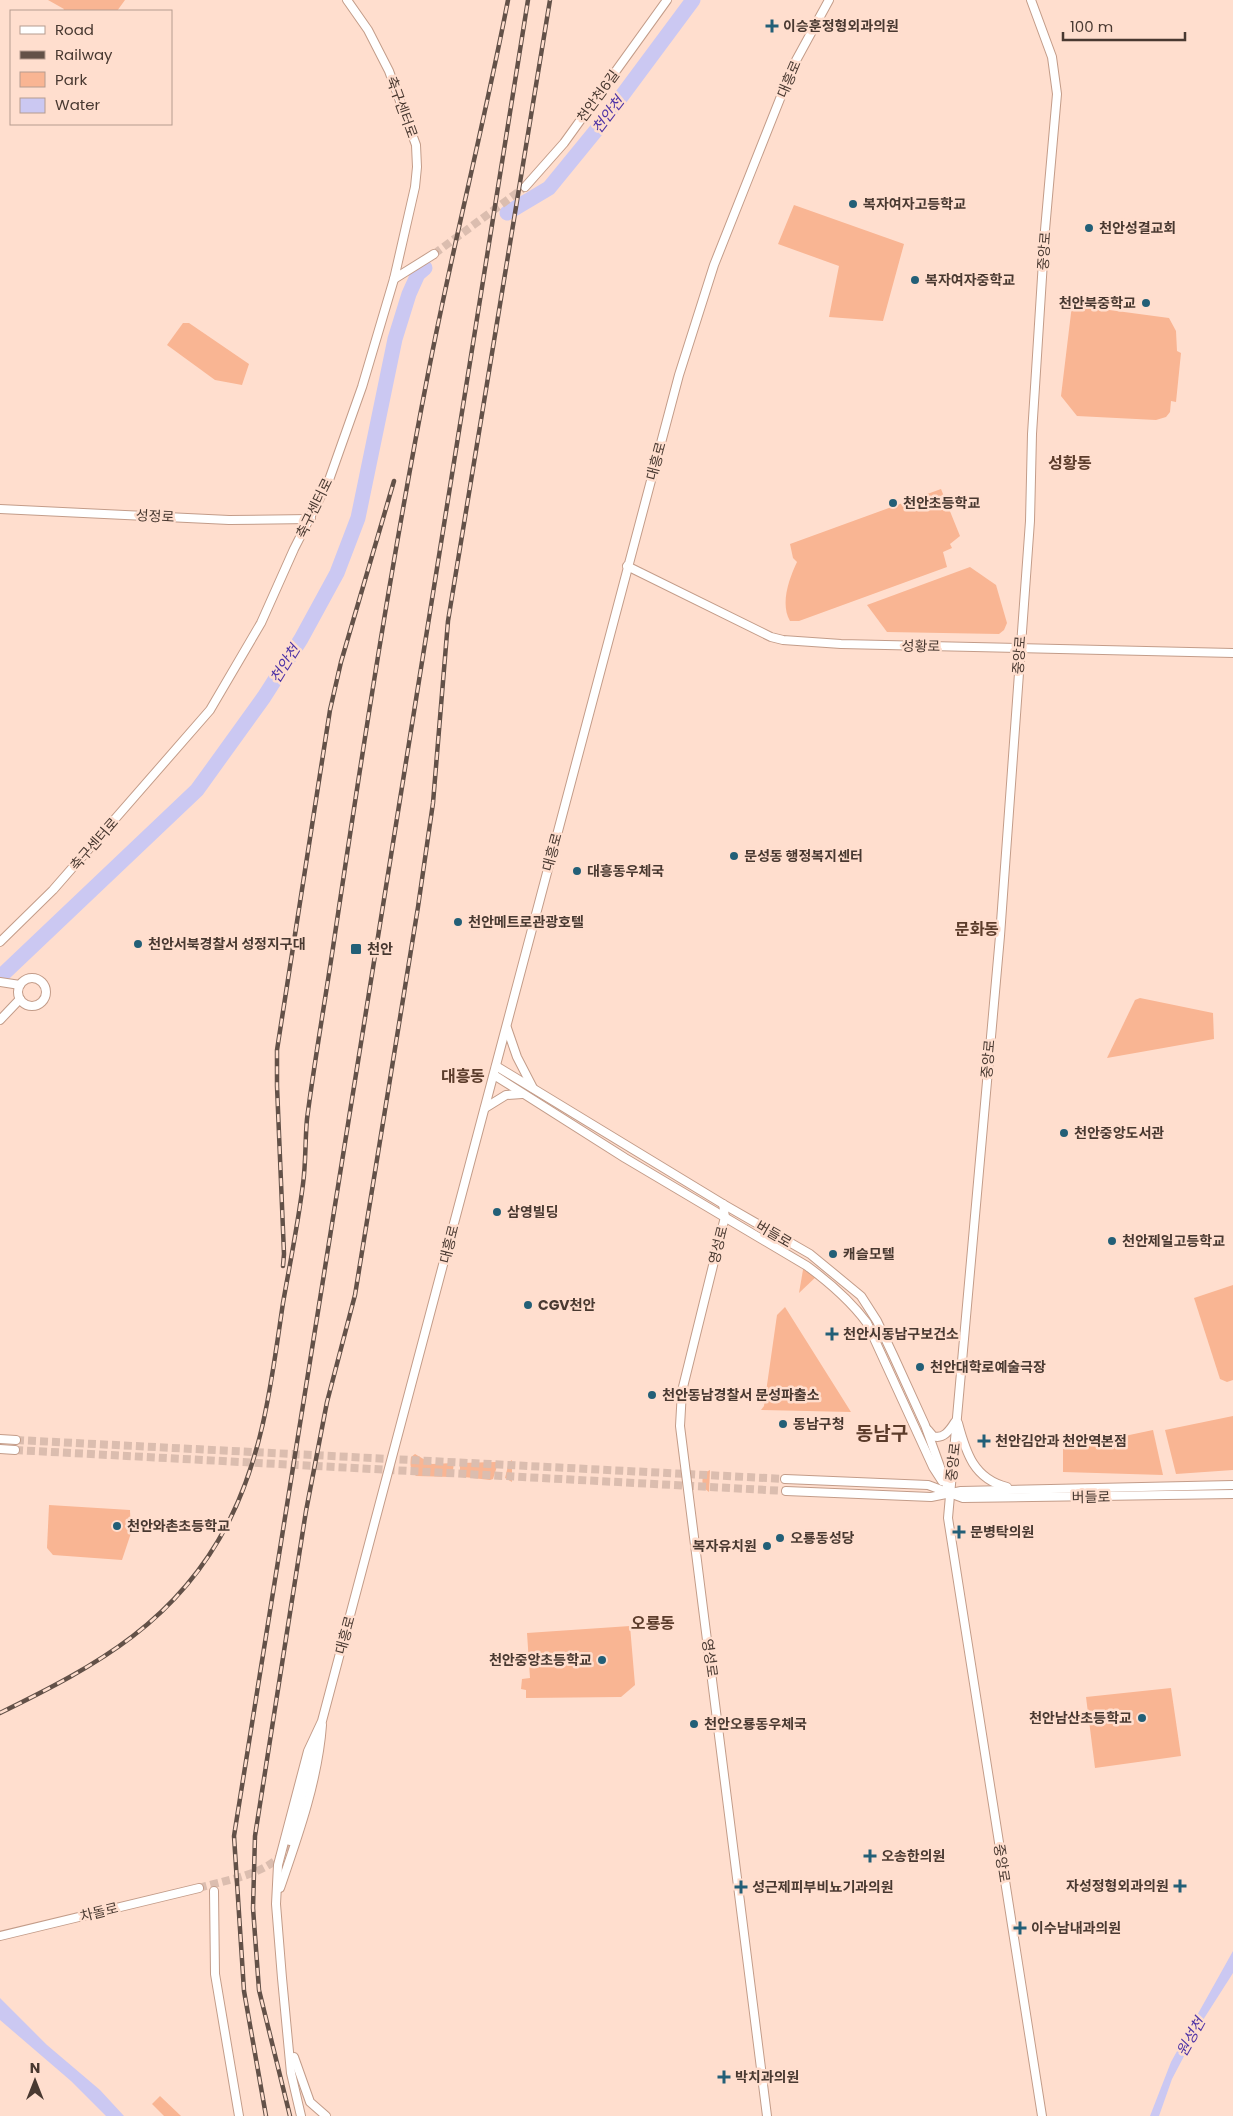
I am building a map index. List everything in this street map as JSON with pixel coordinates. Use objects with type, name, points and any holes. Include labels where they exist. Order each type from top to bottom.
[{"type":"street","name":"축구센터로","points":[[0,942],[53,890],[210,710],[262,623],[294,549],[311,519],[329,480],[362,387],[394,279],[415,187],[417,167],[416,145],[389,71],[368,30],[347,0]]},
{"type":"street","name":"천안천6길","points":[[525,187],[564,143],[667,0]]},
{"type":"street","name":"대흥로","points":[[290,2046],[282,1978],[278,1894],[278,1865],[284,1837],[308,1751],[322,1721],[679,375],[714,265],[793,66],[829,0]]},
{"type":"street","name":"중앙로","points":[[1031,0],[1052,57],[1057,94],[1045,230],[1032,434],[1030,521],[1000,936],[948,1518],[1042,2116]]},
{"type":"street","points":[[394,279],[434,254]]},
{"type":"street","name":"성정로","points":[[0,509],[229,520],[311,519]]},
{"type":"street","name":"성황로","points":[[627,566],[744,625],[783,640],[841,644],[1233,653]]},
{"type":"street","points":[[0,1020],[20,999],[20,985],[26,979],[34,978],[42,981],[46,989],[45,999],[37,1005],[27,1005],[20,999]]},
{"type":"street","points":[[0,982],[20,985]]},
{"type":"street","points":[[506,1026],[517,1056],[534,1089]]},
{"type":"street","name":"버들로","points":[[496,1066],[723,1204],[810,1254],[861,1296],[877,1321],[925,1425],[950,1494]]},
{"type":"street","name":"버들로","points":[[494,1075],[522,1094],[807,1266],[853,1304],[867,1323],[933,1467],[950,1494],[963,1498],[1233,1494]]},
{"type":"street","points":[[485,1108],[506,1095],[522,1094]]},
{"type":"street","name":"영성로","points":[[723,1204],[725,1217],[682,1391],[680,1426],[767,2116]]},
{"type":"street","points":[[925,1425],[937,1437],[950,1431],[957,1418]]},
{"type":"street","points":[[957,1418],[970,1459],[981,1475],[995,1484],[1016,1489]]},
{"type":"street","points":[[0,1439],[16,1440]]},
{"type":"street","points":[[0,1449],[15,1450]]},
{"type":"street","points":[[785,1479],[928,1485],[950,1494]]},
{"type":"street","name":"버들로","points":[[950,1494],[1016,1489],[1233,1485]]},
{"type":"street","points":[[786,1491],[931,1496],[950,1494]]},
{"type":"street","points":[[290,1841],[322,1721]]},
{"type":"street","name":"대흥로","points":[[278,1894],[290,1860],[320,1750],[322,1721]]},
{"type":"street","name":"차돌로","points":[[0,1936],[199,1888]]},
{"type":"street","points":[[214,1891],[215,1974],[239,2116]]},
{"type":"street","points":[[290,2046],[310,2102],[325,2116]]},
{"type":"street","points":[[290,2046],[292,2073],[302,2116]]},
{"type":"street","points":[[302,2116],[307,2110],[317,2108]]},
{"type":"green space","points":[[48,0],[125,0],[118,10],[64,9]]},
{"type":"green space","points":[[794,205],[904,244],[883,321],[829,317],[839,266],[778,244]]},
{"type":"green space","points":[[1072,305],[1169,318],[1176,331],[1177,351],[1181,353],[1176,402],[1171,401],[1170,412],[1166,417],[1156,420],[1077,416],[1061,396]]},
{"type":"green space","points":[[183,323],[189,323],[249,364],[242,385],[215,380],[167,345]]},
{"type":"green space","points":[[941,489],[960,536],[950,544],[952,548],[943,552],[947,567],[799,621],[790,621],[787,614],[786,599],[791,576],[797,562],[793,558],[790,544]]},
{"type":"green space","points":[[970,567],[996,585],[1007,623],[1004,630],[999,634],[887,632],[867,605]]},
{"type":"green space","points":[[1140,998],[1213,1013],[1214,1039],[1107,1058],[1135,1000]]},
{"type":"green space","points":[[804,1264],[819,1274],[799,1293]]},
{"type":"green space","points":[[1233,1285],[1233,1380],[1227,1382],[1220,1379],[1194,1298]]},
{"type":"green space","points":[[785,1307],[851,1412],[761,1410],[764,1406],[777,1315]]},
{"type":"green space","points":[[1233,1416],[1233,1470],[1176,1474],[1165,1430]]},
{"type":"green space","points":[[1153,1430],[1163,1475],[1063,1472],[1063,1449]]},
{"type":"green space","points":[[415,1454],[432,1464],[454,1463],[452,1477],[416,1476],[411,1465],[411,1457]]},
{"type":"green space","points":[[512,1460],[512,1482],[505,1478],[509,1462]]},
{"type":"green space","points":[[460,1463],[498,1463],[493,1479],[490,1480],[464,1477],[464,1471],[460,1471]]},
{"type":"green space","points":[[710,1470],[709,1492],[703,1484],[703,1479],[704,1473]]},
{"type":"green space","points":[[49,1505],[130,1510],[131,1533],[122,1560],[53,1555],[47,1548]]},
{"type":"green space","points":[[630,1626],[635,1685],[621,1697],[526,1698],[526,1690],[521,1689],[522,1679],[530,1678],[527,1633]]},
{"type":"green space","points":[[1171,1688],[1181,1756],[1095,1768],[1086,1697]]},
{"type":"green space","points":[[160,2096],[181,2116],[164,2116],[152,2104]]},
{"type":"water","name":"원성천","points":[[1233,1951],[1233,1973],[1203,2020],[1172,2079],[1159,2116],[1150,2116],[1171,2062]]},
{"type":"water","points":[[0,1998],[47,2045],[100,2090],[124,2116],[106,2116],[71,2081],[0,2020]]},
{"type":"waterway","name":"천안천","points":[[507,213],[549,188],[598,128],[693,0]]},
{"type":"waterway","name":"천안천","points":[[0,977],[197,790],[264,697],[301,639],[337,573],[358,518],[395,339],[409,294],[418,274],[425,268]]},
{"type":"tunnel","points":[[434,254],[525,187]]},
{"type":"tunnel","points":[[16,1440],[785,1479]]},
{"type":"tunnel","points":[[15,1450],[786,1491]]},
{"type":"tunnel","points":[[199,1888],[239,1877],[268,1866],[281,1856],[290,1841]]},
{"type":"railway","points":[[0,1713],[70,1677],[133,1636],[161,1613],[186,1586],[209,1555],[230,1519],[251,1467],[265,1413],[299,1214],[313,1073],[367,723],[402,513],[437,327],[508,0]]},
{"type":"railway","points":[[266,2116],[244,1991],[234,1836],[528,0]]},
{"type":"railway","points":[[290,2116],[259,1990],[253,1908],[255,1836],[306,1511],[327,1402],[355,1295],[418,907],[433,803],[448,621],[550,0]]},
{"type":"railway","points":[[283,1266],[277,1050],[330,710],[341,662],[394,481]]},
{"type":"place","name":"이승훈정형외과의원","points":[[772,26]]},
{"type":"place","name":"복자여자고등학교","points":[[853,204]]},
{"type":"place","name":"천안성결교회","points":[[1089,228]]},
{"type":"place","name":"복자여자중학교","points":[[915,280]]},
{"type":"place","name":"천안북중학교","points":[[1146,303]]},
{"type":"place","name":"천안초등학교","points":[[893,503]]},
{"type":"place","name":"문성동 행정복지센터","points":[[734,856]]},
{"type":"place","name":"대흥동우체국","points":[[577,871]]},
{"type":"place","name":"천안메트로관광호텔","points":[[458,922]]},
{"type":"place","name":"천안서북경찰서 성정지구대","points":[[138,944]]},
{"type":"place","name":"천안","points":[[356,949]]},
{"type":"place","name":"천안중앙도서관","points":[[1064,1133]]},
{"type":"place","name":"삼영빌딩","points":[[497,1212]]},
{"type":"place","name":"천안제일고등학교","points":[[1112,1241]]},
{"type":"place","name":"캐슬모텔","points":[[833,1254]]},
{"type":"place","name":"CGV천안","points":[[528,1305]]},
{"type":"place","name":"천안시동남구보건소","points":[[832,1334]]},
{"type":"place","name":"천안대학로예술극장","points":[[920,1367]]},
{"type":"place","name":"천안동남경찰서 문성파출소","points":[[652,1395]]},
{"type":"place","name":"동남구청","points":[[783,1424]]},
{"type":"place","name":"천안김안과 천안역본점","points":[[984,1441]]},
{"type":"place","name":"천안와촌초등학교","points":[[117,1526]]},
{"type":"place","name":"문병탁의원","points":[[959,1532]]},
{"type":"place","name":"오룡동성당","points":[[780,1538]]},
{"type":"place","name":"복자유치원","points":[[767,1546]]},
{"type":"place","name":"천안중앙초등학교","points":[[602,1660]]},
{"type":"place","name":"천안남산초등학교","points":[[1142,1718]]},
{"type":"place","name":"천안오룡동우체국","points":[[694,1724]]},
{"type":"place","name":"오송한의원","points":[[870,1856]]},
{"type":"place","name":"자성정형외과의원","points":[[1180,1886]]},
{"type":"place","name":"성근제피부비뇨기과의원","points":[[741,1887]]},
{"type":"place","name":"이수남내과의원","points":[[1020,1928]]},
{"type":"place","name":"박치과의원","points":[[724,2077]]},
{"type":"district","name":"성황동","points":[[1070,463]]},
{"type":"district","name":"문화동","points":[[977,929]]},
{"type":"district","name":"대흥동","points":[[463,1076]]},
{"type":"district","name":"동남구","points":[[882,1433]]},
{"type":"district","name":"오룡동","points":[[653,1623]]}]
